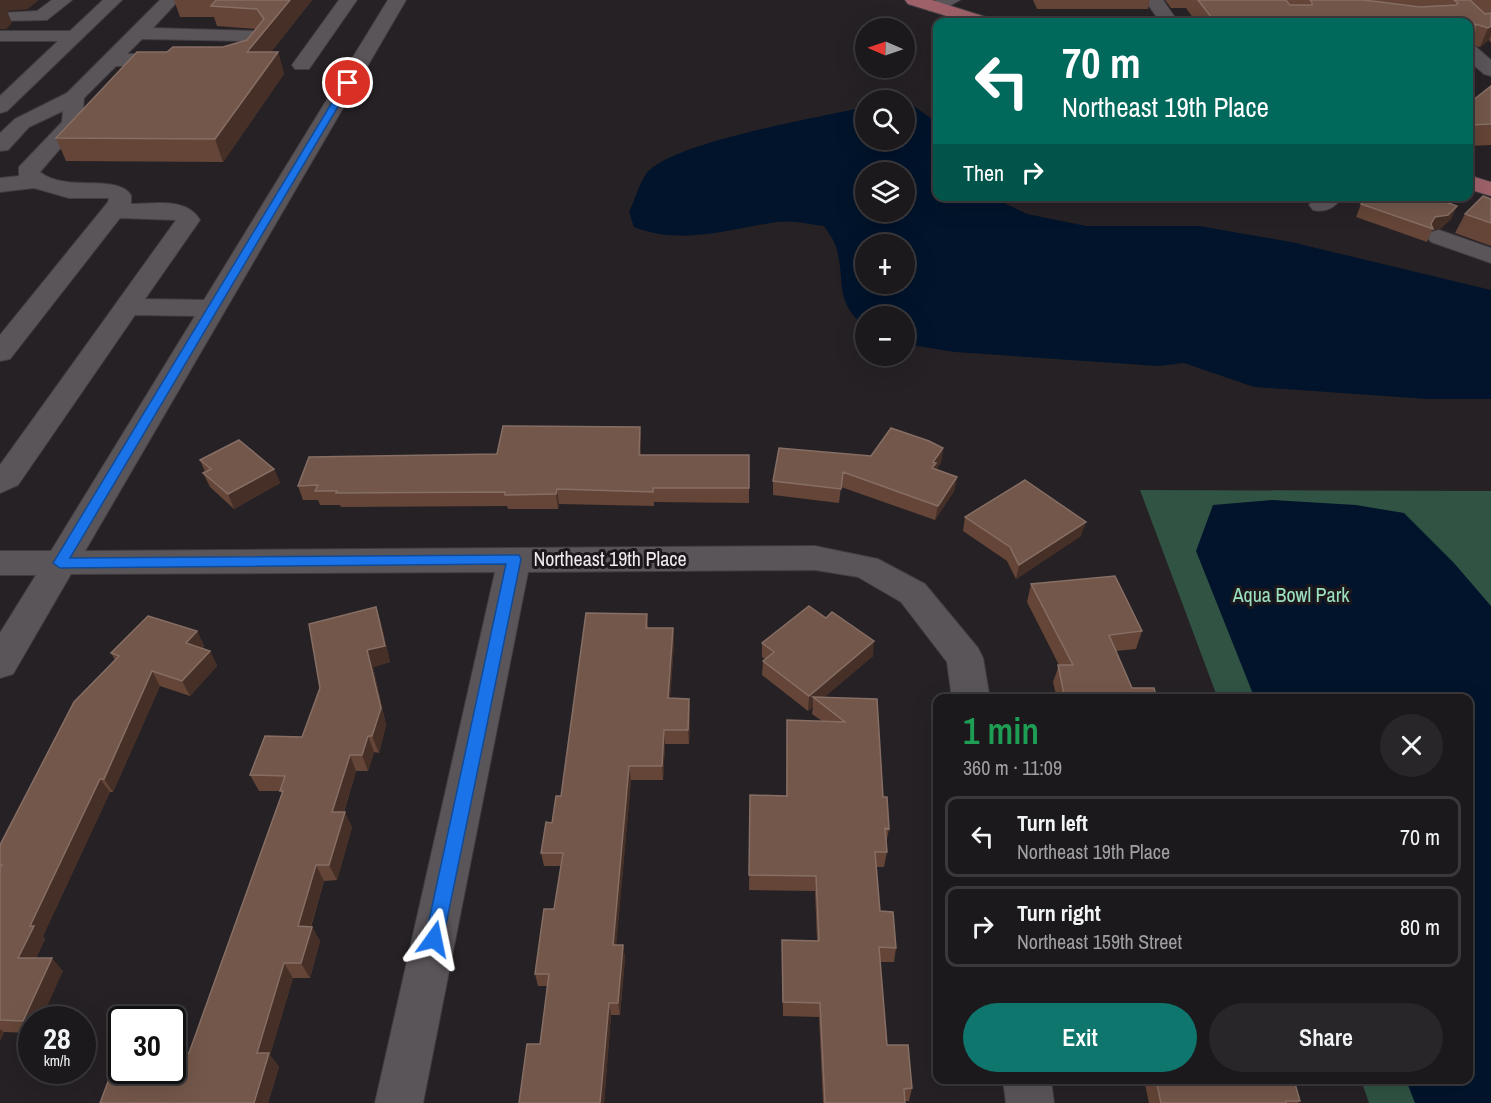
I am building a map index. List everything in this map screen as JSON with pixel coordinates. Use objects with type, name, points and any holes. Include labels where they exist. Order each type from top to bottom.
[{"type":"main road","points":[[914,0],[943,3],[975,18]]},
{"type":"main road","points":[[1473,184],[1491,189]]},
{"type":"street","points":[[0,17],[41,16],[63,0]]},
{"type":"street","points":[[0,107],[113,0]]},
{"type":"street","points":[[0,145],[22,123],[74,98],[170,0]]},
{"type":"street","points":[[0,664],[213,308],[386,1],[347,0],[302,66]]},
{"type":"street","points":[[1154,0],[1166,18]]},
{"type":"street","points":[[138,33],[257,36],[259,39],[245,56],[218,60]]},
{"type":"street","points":[[4,39],[75,36]]},
{"type":"street","points":[[1473,54],[1491,70]]},
{"type":"street","points":[[111,60],[194,60]]},
{"type":"street","points":[[36,181],[29,174],[30,167],[72,123],[74,98]]},
{"type":"street","points":[[0,186],[36,181],[68,191],[114,191],[120,195],[120,203],[116,211],[0,353]]},
{"type":"street","points":[[0,483],[7,478],[188,220],[185,215],[177,211],[116,211]]},
{"type":"street","points":[[1439,237],[1491,256]]},
{"type":"street","points":[[127,307],[213,308]]},
{"type":"street","name":"Northeast 19th Place","points":[[0,563],[815,558],[866,567],[913,593],[965,658],[970,694]]},
{"type":"street","points":[[399,1103],[514,559]]},
{"type":"street","points":[[1028,1084],[1030,1103]]},
{"type":"green space","name":"Aqua Bowl Park","points":[[1140,490],[1491,491],[1491,1103],[1369,1103],[1362,1084],[1473,1084],[1473,694],[1216,694]]},
{"type":"water","points":[[915,107],[933,120],[933,201],[1000,201],[1027,214],[1086,226],[1199,226],[1291,242],[1491,290],[1491,399],[1428,399],[1254,387],[1184,363],[1158,366],[955,352],[915,346],[915,306],[855,306],[855,317],[848,308],[842,289],[836,247],[824,226],[801,222],[777,222],[688,236],[652,233],[634,227],[629,212],[641,182],[646,174],[661,162],[684,151],[715,141],[855,109],[855,150],[915,150]]},
{"type":"water","name":"Aqua Bowl Park","points":[[1272,500],[1356,505],[1404,513],[1454,563],[1491,606],[1491,1103],[1415,1103],[1408,1084],[1473,1084],[1473,694],[1253,694],[1196,551],[1213,505]]},
{"type":"building","points":[[216,0],[290,0],[247,52],[278,52],[215,139],[56,138],[137,52],[167,52],[173,47],[223,47],[247,40],[264,19],[257,9],[211,6]]},
{"type":"building","points":[[1198,0],[1286,0],[1290,5],[1312,5],[1310,0],[1364,0],[1420,7],[1456,5],[1458,3],[1454,0],[1470,0],[1485,14],[1491,13],[1491,26],[1488,28],[1475,24],[1473,39],[1473,18],[1212,18]]},
{"type":"building","points":[[1491,86],[1491,124],[1473,125],[1473,100]]},
{"type":"building","points":[[1483,196],[1491,199],[1491,223],[1465,214]]},
{"type":"building","points":[[1364,201],[1443,201],[1457,206],[1448,215],[1435,217],[1431,224],[1433,229],[1361,204]]},
{"type":"building","points":[[503,426],[640,427],[639,455],[749,455],[749,488],[653,488],[653,492],[557,489],[556,494],[505,495],[505,492],[336,493],[337,491],[315,491],[318,485],[298,486],[309,457],[497,454]]},
{"type":"building","points":[[891,428],[943,448],[933,462],[936,463],[932,468],[957,477],[938,506],[843,472],[841,489],[773,481],[779,448],[871,456]]},
{"type":"building","points":[[239,440],[274,469],[228,494],[203,473],[211,469],[200,460]]},
{"type":"building","points":[[1025,480],[1086,522],[1019,565],[1010,547],[965,517]]},
{"type":"building","points":[[1115,576],[1142,631],[1109,635],[1132,688],[1154,688],[1156,694],[1064,694],[1058,665],[1073,665],[1031,584]]},
{"type":"building","points":[[809,606],[826,618],[832,612],[874,641],[809,696],[763,661],[774,652],[762,643]]},
{"type":"building","points":[[376,607],[385,646],[367,650],[381,708],[372,736],[368,736],[362,755],[350,755],[332,812],[345,812],[329,865],[316,865],[298,926],[312,927],[301,963],[284,963],[257,1053],[269,1053],[254,1103],[100,1103],[108,1082],[108,1084],[186,1084],[186,1053],[189,1053],[283,791],[280,791],[285,776],[250,775],[265,736],[302,737],[320,688],[309,624]]},
{"type":"building","points":[[586,613],[647,614],[646,628],[673,628],[668,698],[689,699],[688,730],[664,730],[662,766],[629,766],[613,945],[623,945],[618,1003],[609,1003],[600,1103],[519,1103],[527,1044],[540,1044],[549,974],[535,974],[544,909],[554,909],[563,853],[541,853],[546,822],[552,823],[556,796],[561,796]]},
{"type":"building","points":[[148,616],[197,631],[186,643],[210,651],[182,681],[152,671],[104,779],[100,779],[30,926],[34,926],[18,958],[52,958],[30,1006],[18,1006],[18,1021],[0,1020],[0,868],[2,865],[0,865],[0,845],[74,702],[119,656],[111,653]]},
{"type":"building","points":[[813,697],[877,699],[883,797],[887,797],[889,829],[885,828],[887,852],[875,852],[880,911],[893,912],[896,948],[879,947],[887,1045],[908,1045],[912,1088],[904,1089],[905,1103],[825,1103],[820,1003],[783,1002],[782,940],[819,941],[816,876],[749,875],[750,795],[787,796],[787,720],[845,722]]},
{"type":"building","points":[[1157,1084],[1295,1084],[1300,1101],[1286,1101],[1286,1103],[1161,1103]]},
{"type":"route","points":[[348,83],[60,563],[514,559],[434,939]]}]
